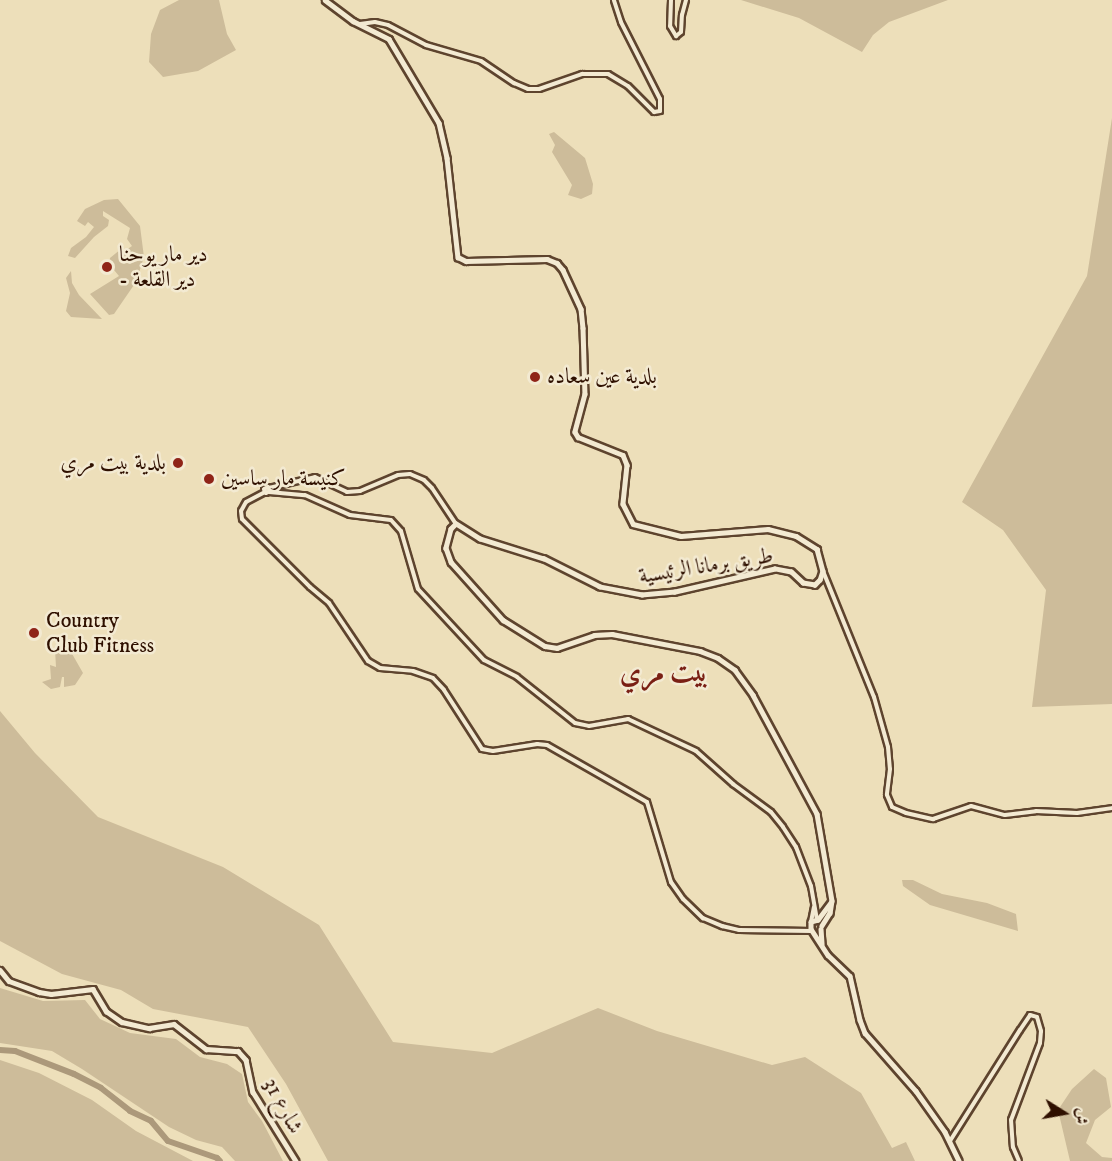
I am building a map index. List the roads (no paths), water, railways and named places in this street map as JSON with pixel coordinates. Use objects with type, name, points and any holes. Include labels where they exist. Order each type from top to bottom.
[{"type":"main road","name":"طريق برمانا الرئيسية","points":[[325,0],[360,24],[390,40],[439,123],[447,158],[458,257],[466,261],[547,259],[557,263],[563,270],[581,309],[583,320],[585,394],[575,432],[578,437],[615,450],[625,458],[627,468],[622,497],[630,521],[644,528],[681,536],[756,528],[784,532],[815,547],[823,571],[820,580],[815,585],[803,583],[790,572],[775,569],[675,592],[633,594],[600,587],[544,559],[488,543],[457,525]]},
{"type":"main road","points":[[457,525],[450,536],[446,551],[451,562],[503,620],[545,646],[557,648],[594,635],[619,635],[700,651],[718,658],[735,670],[753,695],[815,808],[832,901],[830,913],[821,928]]},
{"type":"main road","points":[[812,928],[832,901]]},
{"type":"main road","points":[[818,920],[822,944]]},
{"type":"main road","points":[[812,928],[821,928]]},
{"type":"main road","points":[[812,928],[828,956],[853,982],[860,1020],[865,1033],[916,1091],[950,1141],[959,1161]]},
{"type":"main road","name":"شارع 31","points":[[0,970],[9,981],[39,992],[51,994],[91,988],[106,1011],[122,1022],[149,1028],[174,1024],[206,1049],[238,1051],[246,1060],[253,1092],[296,1161]]},
{"type":"street","points":[[360,24],[375,22],[388,25],[426,45],[481,61],[519,86],[532,90],[582,75],[608,74],[628,86],[654,112],[660,111],[660,99],[621,22],[614,0]]},
{"type":"street","points":[[671,0],[670,26],[672,33],[677,36],[681,32],[686,0]]},
{"type":"street","points":[[457,525],[432,488],[424,480],[410,474],[398,476],[360,492],[347,492],[313,477],[268,491],[246,502],[241,511],[242,519],[329,603],[368,661],[380,668],[413,671],[433,678],[444,690],[482,749],[493,751],[537,744],[547,745],[647,802],[671,882],[683,899],[704,918],[739,930],[799,931],[812,928],[814,903]]},
{"type":"street","points":[[268,491],[308,495],[350,515],[387,518],[393,521],[401,531],[418,589],[478,655],[517,677],[575,723],[590,726],[628,719],[696,751],[722,775],[771,812],[783,827],[796,847],[818,920]]},
{"type":"street","points":[[823,571],[874,697],[888,751],[890,769],[887,795],[892,807],[906,813],[933,819],[971,806],[1005,815],[1036,811],[1077,813],[1112,808]]},
{"type":"street","points":[[950,1141],[1030,1015],[1037,1017],[1041,1031],[1040,1043],[1011,1120],[1013,1148],[1019,1161]]},
{"type":"waterway","points":[[0,1050],[15,1051],[74,1074],[101,1088],[130,1111],[151,1121],[168,1141],[220,1161]]},
{"type":"place","name":"دير مار يوحنا - دير القلعة","points":[[107,267]]},
{"type":"place","name":"بلدية عين سعاده","points":[[535,377]]},
{"type":"place","name":"بلدية بيت مري","points":[[178,463]]},
{"type":"place","name":"كنيسة مار ساسين","points":[[209,479]]},
{"type":"place","name":"Country Club Fitness","points":[[34,633]]},
{"type":"district","name":"بيت مري","points":[[664,673]]}]
